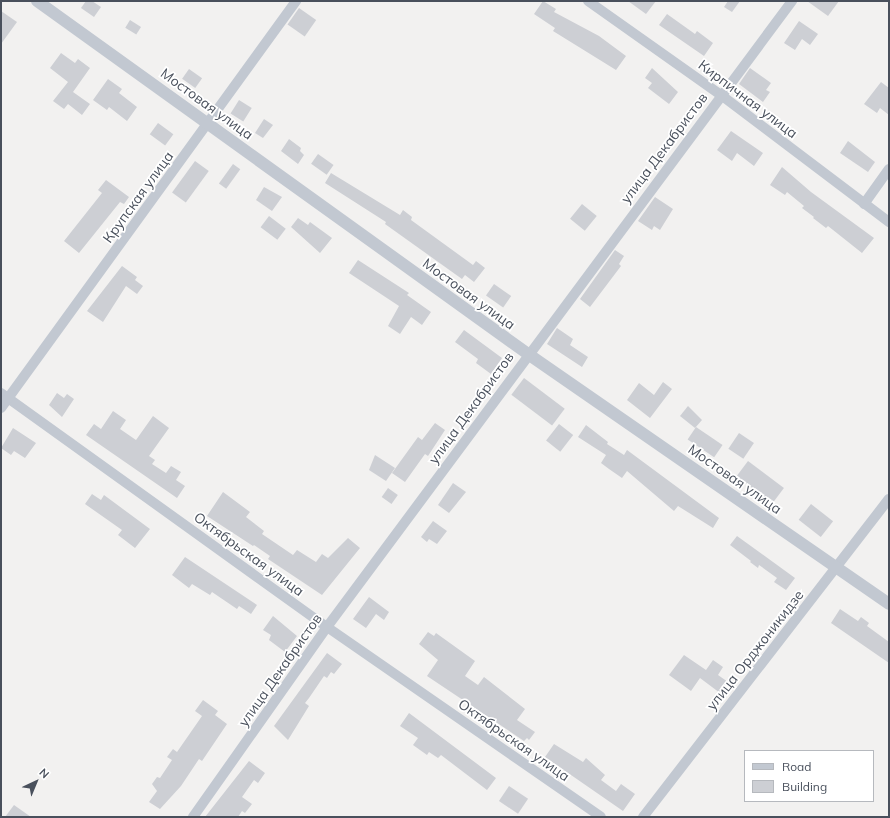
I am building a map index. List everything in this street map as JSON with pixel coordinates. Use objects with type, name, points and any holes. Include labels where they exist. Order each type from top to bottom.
[{"type":"street","name":"Мостовая улица","points":[[37,1],[528,354],[889,604]]},
{"type":"street","name":"Крупская улица","points":[[1,408],[5,395],[209,124],[296,1]]},
{"type":"street","name":"Кирпичная улица","points":[[588,1],[721,95],[889,222]]},
{"type":"street","name":"улица Декабристов","points":[[193,817],[327,627],[528,354],[792,1]]},
{"type":"street","points":[[864,204],[889,169]]},
{"type":"street","name":"Октябрьская улица","points":[[5,395],[327,627],[601,817]]},
{"type":"street","name":"улица Орджоникидзе","points":[[643,817],[889,499]]},
{"type":"building","points":[[86,1],[92,1],[101,7],[94,17],[81,8]]},
{"type":"building","points":[[543,1],[556,9],[554,12],[599,36],[626,56],[616,70],[553,31],[555,28],[534,14]]},
{"type":"building","points":[[628,1],[656,1],[646,14]]},
{"type":"building","points":[[728,1],[740,1],[732,12],[724,7]]},
{"type":"building","points":[[807,1],[839,1],[828,16]]},
{"type":"building","points":[[299,8],[316,20],[305,36],[288,24]]},
{"type":"building","points":[[1,11],[17,22],[1,44]]},
{"type":"building","points":[[667,14],[695,34],[697,31],[713,43],[704,56],[659,25]]},
{"type":"building","points":[[130,20],[141,27],[136,35],[125,28]]},
{"type":"building","points":[[799,21],[818,34],[810,45],[802,39],[795,50],[784,43]]},
{"type":"building","points":[[61,53],[75,63],[78,59],[90,68],[73,92],[90,104],[82,115],[68,104],[64,109],[53,101],[68,82],[50,68]]},
{"type":"building","points":[[652,68],[678,92],[669,104],[648,88],[652,83],[645,78]]},
{"type":"building","points":[[750,68],[771,83],[766,90],[770,92],[763,102],[739,84]]},
{"type":"building","points":[[189,69],[202,78],[195,88],[182,79]]},
{"type":"building","points":[[108,79],[122,89],[119,93],[137,107],[127,121],[109,107],[107,110],[93,100]]},
{"type":"building","points":[[881,82],[889,88],[889,115],[880,108],[877,113],[864,104]]},
{"type":"building","points":[[239,100],[252,108],[243,122],[231,114]]},
{"type":"building","points":[[264,119],[273,125],[263,138],[255,133]]},
{"type":"building","points":[[158,123],[173,134],[165,145],[150,134]]},
{"type":"building","points":[[731,131],[763,153],[754,166],[737,153],[732,161],[717,150]]},
{"type":"building","points":[[289,139],[301,148],[300,151],[304,155],[298,164],[281,151]]},
{"type":"building","points":[[848,141],[875,162],[868,172],[840,153]]},
{"type":"building","points":[[318,154],[334,165],[327,175],[311,164]]},
{"type":"building","points":[[195,161],[209,171],[186,203],[172,193]]},
{"type":"building","points":[[233,164],[240,169],[226,189],[219,183]]},
{"type":"building","points":[[782,167],[811,192],[874,238],[862,253],[828,226],[826,228],[813,218],[814,217],[802,208],[804,206],[787,192],[785,195],[770,185]]},
{"type":"building","points":[[331,173],[400,215],[403,210],[412,217],[411,220],[473,265],[476,261],[485,268],[474,282],[465,275],[462,279],[385,224],[386,222],[325,183]]},
{"type":"building","points":[[106,180],[129,197],[124,204],[120,202],[79,253],[64,241],[102,193],[98,190]]},
{"type":"building","points":[[264,187],[282,197],[272,211],[256,200]]},
{"type":"building","points":[[655,197],[673,209],[660,230],[654,226],[652,230],[638,221]]},
{"type":"building","points":[[582,204],[597,216],[585,231],[570,219]]},
{"type":"building","points":[[269,216],[286,229],[277,240],[261,227]]},
{"type":"building","points":[[298,218],[308,225],[310,222],[332,238],[320,253],[291,227]]},
{"type":"building","points":[[615,250],[624,256],[619,264],[621,266],[590,307],[580,299]]},
{"type":"building","points":[[358,260],[409,293],[407,295],[431,312],[422,325],[411,317],[400,334],[388,326],[399,306],[349,273]]},
{"type":"building","points":[[122,266],[137,277],[135,280],[143,286],[137,294],[126,286],[103,322],[87,311]]},
{"type":"building","points":[[494,284],[511,296],[503,308],[486,295]]},
{"type":"building","points":[[557,328],[573,339],[570,345],[588,357],[582,367],[547,344]]},
{"type":"building","points":[[464,330],[502,358],[491,374],[476,363],[478,359],[455,342]]},
{"type":"building","points":[[524,378],[565,409],[552,425],[511,395]]},
{"type":"building","points":[[663,382],[672,389],[650,418],[627,400],[639,383],[654,395]]},
{"type":"building","points":[[57,393],[64,398],[67,394],[74,399],[62,417],[49,405]]},
{"type":"building","points":[[688,406],[702,420],[695,428],[680,416]]},
{"type":"building","points":[[113,411],[126,420],[120,429],[136,440],[153,416],[169,428],[149,456],[155,460],[152,464],[166,473],[171,466],[181,472],[176,480],[185,486],[177,498],[86,435],[94,424],[101,429]]},
{"type":"building","points":[[435,423],[445,430],[428,456],[425,454],[405,482],[392,473],[418,437],[422,440]]},
{"type":"building","points":[[559,424],[573,435],[560,452],[546,441]]},
{"type":"building","points":[[586,425],[608,442],[607,444],[624,455],[627,450],[719,518],[713,528],[678,506],[674,511],[627,471],[622,478],[601,463],[606,455],[578,437]]},
{"type":"building","points":[[696,427],[723,445],[714,457],[688,439]]},
{"type":"building","points":[[13,428],[36,443],[25,458],[14,451],[11,455],[1,448]]},
{"type":"building","points":[[739,433],[754,443],[743,459],[728,449]]},
{"type":"building","points":[[375,455],[395,468],[386,481],[369,470]]},
{"type":"building","points":[[748,461],[784,488],[773,503],[737,476]]},
{"type":"building","points":[[453,483],[466,492],[449,513],[438,505]]},
{"type":"building","points":[[388,488],[398,495],[392,504],[382,497]]},
{"type":"building","points":[[223,492],[250,512],[246,517],[264,531],[262,534],[293,555],[297,550],[316,562],[322,554],[328,558],[348,538],[360,548],[322,595],[268,559],[270,556],[254,545],[253,546],[207,516]]},
{"type":"building","points":[[92,494],[101,500],[104,495],[150,529],[135,548],[118,535],[122,530],[85,504]]},
{"type":"building","points":[[811,504],[833,521],[821,537],[799,520]]},
{"type":"building","points":[[433,521],[447,531],[437,544],[429,539],[427,542],[421,537]]},
{"type":"building","points":[[737,536],[795,578],[786,590],[774,582],[777,578],[759,565],[758,568],[730,545]]},
{"type":"building","points":[[185,557],[257,605],[251,614],[239,606],[237,609],[212,592],[210,595],[192,584],[189,588],[172,575]]},
{"type":"building","points":[[369,597],[389,612],[384,620],[376,614],[366,628],[353,619]]},
{"type":"building","points":[[840,609],[858,621],[861,617],[869,623],[867,626],[889,642],[889,663],[831,623]]},
{"type":"building","points":[[273,616],[297,636],[285,652],[269,640],[271,635],[263,630]]},
{"type":"building","points":[[428,632],[434,636],[436,633],[475,661],[465,676],[478,685],[484,677],[525,709],[517,720],[535,732],[529,740],[527,738],[524,741],[427,676],[438,660],[419,644]]},
{"type":"building","points":[[327,653],[342,664],[334,674],[331,672],[327,678],[324,676],[305,703],[309,706],[288,740],[274,726]]},
{"type":"building","points":[[684,655],[706,670],[713,660],[723,667],[718,675],[728,682],[720,693],[700,678],[691,691],[669,675]]},
{"type":"building","points":[[203,700],[218,711],[215,715],[227,724],[202,761],[199,759],[181,786],[160,809],[149,802],[157,791],[152,784],[157,777],[160,778],[172,760],[167,757],[173,749],[177,752],[202,716],[195,711]]},
{"type":"building","points":[[409,713],[496,778],[487,790],[441,755],[438,758],[429,752],[427,755],[413,745],[418,738],[400,726]]},
{"type":"building","points":[[554,744],[583,762],[586,758],[605,775],[601,780],[616,791],[621,784],[635,794],[623,811],[545,757]]},
{"type":"building","points":[[249,761],[265,773],[258,783],[254,780],[242,797],[252,804],[245,813],[242,811],[238,817],[205,817]]},
{"type":"building","points":[[509,786],[528,799],[518,814],[499,801]]},
{"type":"building","points":[[14,805],[31,817],[5,817]]}]
